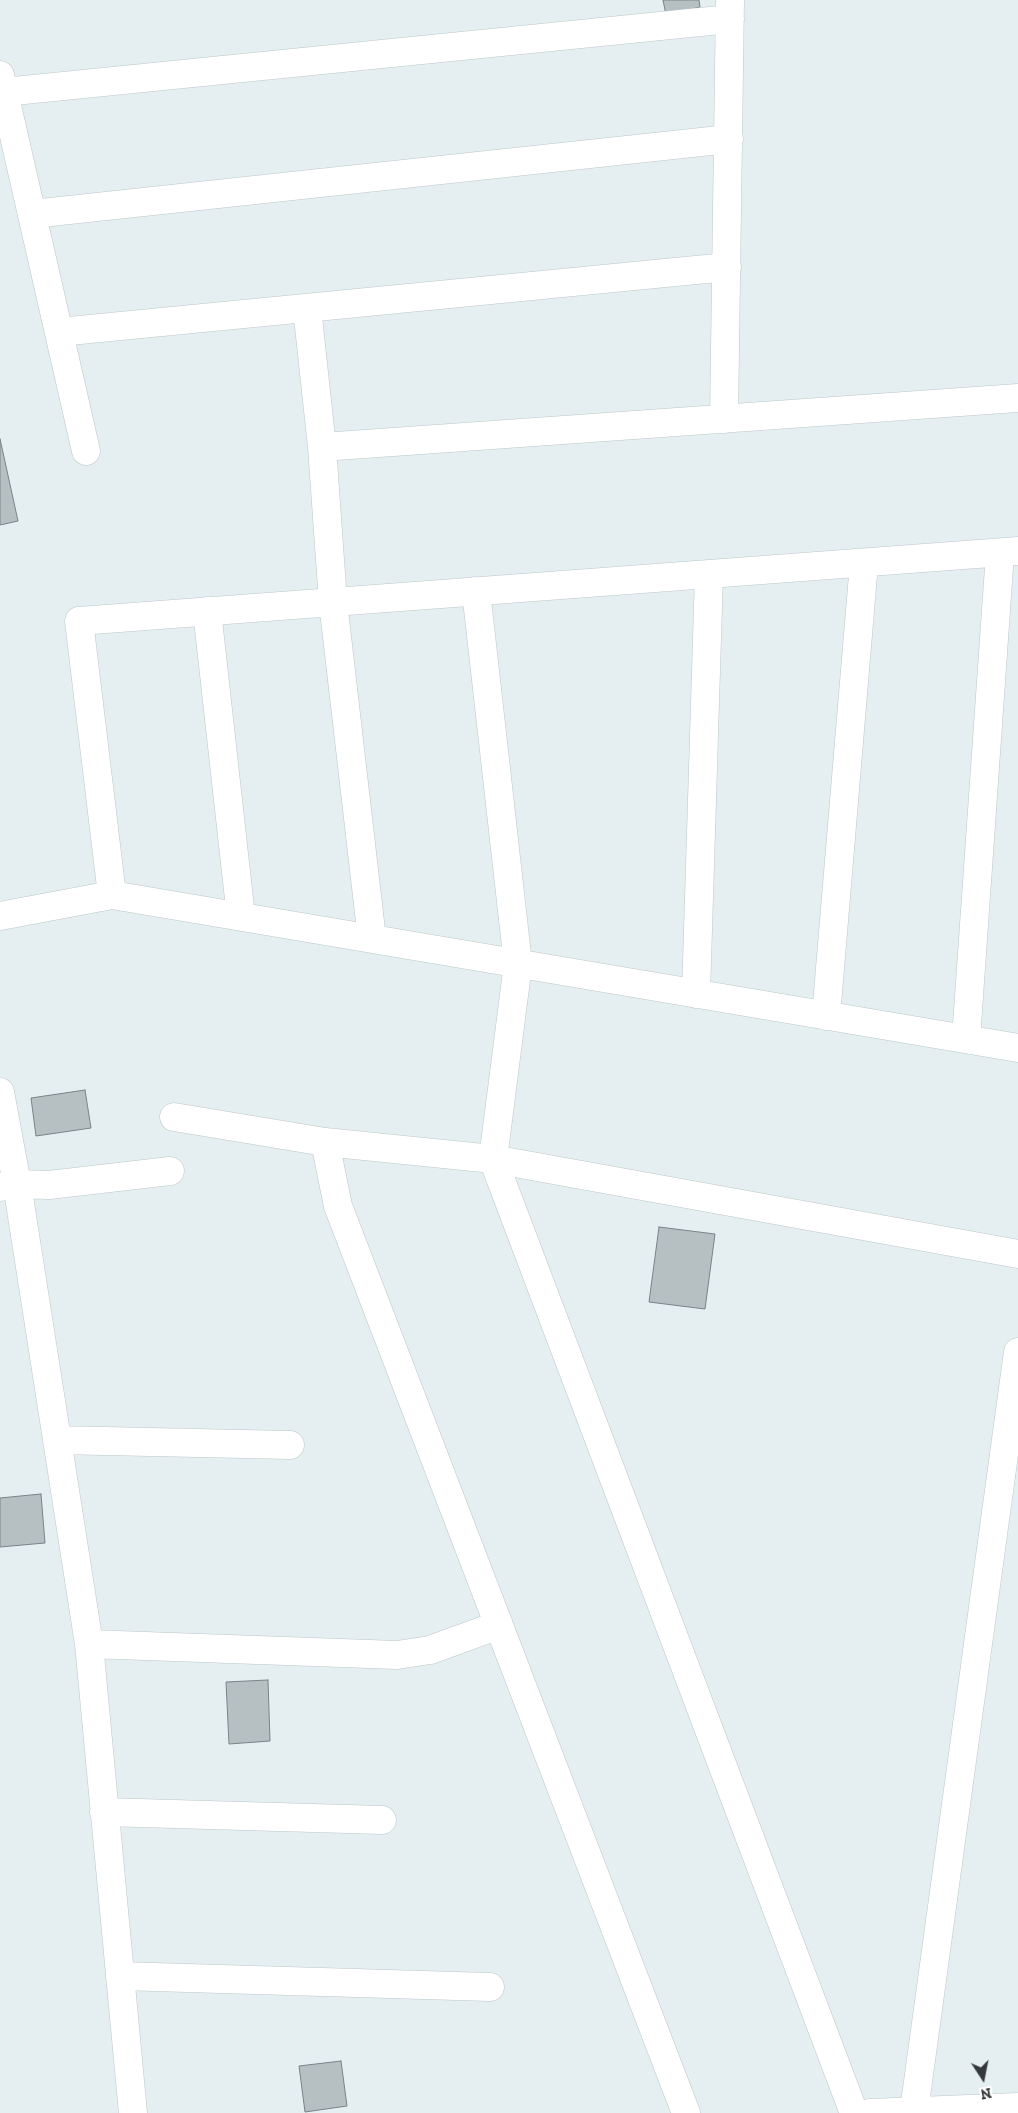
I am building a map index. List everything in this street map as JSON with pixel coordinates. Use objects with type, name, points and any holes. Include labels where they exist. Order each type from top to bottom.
[{"type":"street","points":[[86,451],[2,83],[730,9],[724,419]]},
{"type":"street","points":[[32,214],[729,139]]},
{"type":"street","points":[[59,332],[726,267]]},
{"type":"street","points":[[307,308],[322,447],[333,602],[372,939]]},
{"type":"street","points":[[322,447],[1018,398]]},
{"type":"street","points":[[112,895],[79,621],[1009,552],[966,1040]]},
{"type":"street","points":[[826,1016],[864,563]]},
{"type":"street","points":[[696,994],[710,574]]},
{"type":"street","points":[[476,591],[518,964],[493,1160],[854,2113]]},
{"type":"street","points":[[208,611],[241,917]]},
{"type":"street","points":[[0,916],[112,895],[1018,1048]]},
{"type":"street","points":[[0,1092],[8,1186],[57,1440],[89,1644],[133,2113]]},
{"type":"street","points":[[174,1117],[326,1142],[493,1160],[1018,1254]]},
{"type":"street","points":[[326,1142],[338,1206],[686,2113]]},
{"type":"street","points":[[8,1186],[49,1185],[170,1171]]},
{"type":"street","points":[[914,2111],[1018,1352]]},
{"type":"street","points":[[57,1440],[290,1445]]},
{"type":"street","points":[[89,1644],[397,1654],[430,1650],[499,1625]]},
{"type":"street","points":[[104,1812],[382,1820]]},
{"type":"street","points":[[120,1976],[490,1987]]},
{"type":"street","points":[[870,2113],[1018,2107]]},
{"type":"building","points":[[663,0],[699,0],[700,7],[666,15]]},
{"type":"building","points":[[0,439],[18,521],[0,525]]},
{"type":"building","points":[[85,1090],[91,1128],[36,1136],[31,1098]]},
{"type":"building","points":[[659,1227],[715,1234],[705,1309],[649,1302]]},
{"type":"building","points":[[41,1494],[45,1543],[0,1547],[0,1498]]},
{"type":"building","points":[[268,1680],[270,1741],[229,1744],[226,1682]]},
{"type":"building","points":[[341,2061],[347,2106],[305,2112],[299,2066]]}]
